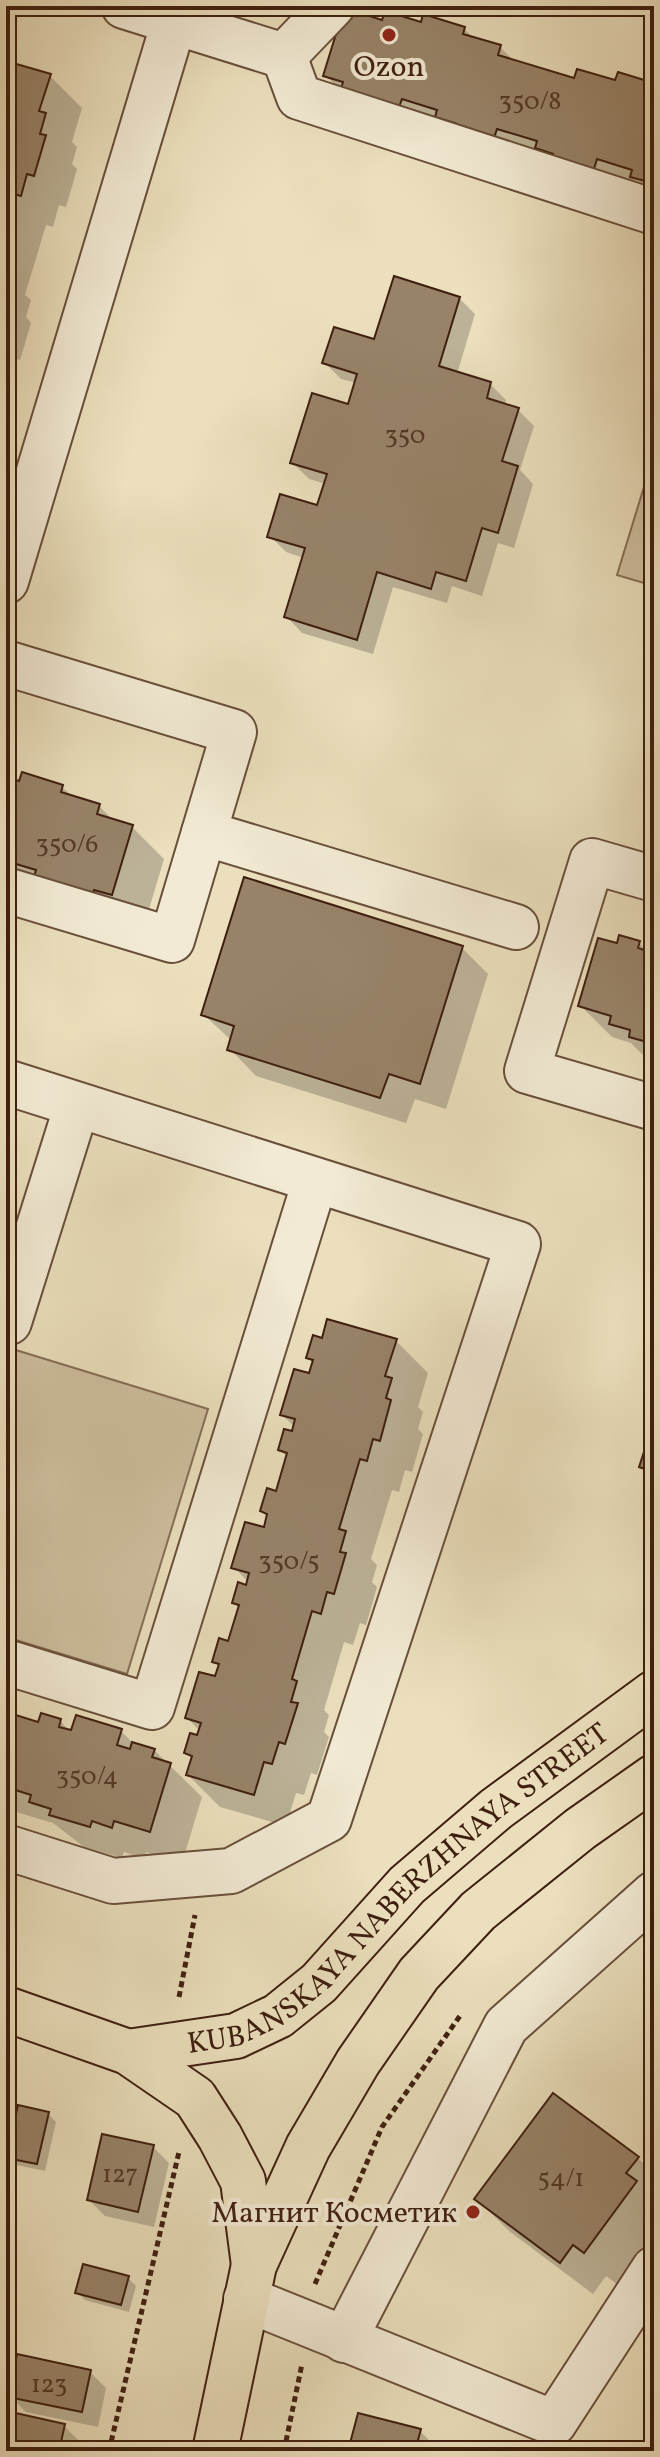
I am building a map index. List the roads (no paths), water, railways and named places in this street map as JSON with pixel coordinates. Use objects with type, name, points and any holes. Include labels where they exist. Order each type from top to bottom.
[{"type":"main road","name":"KUBANSKAYA NABERZHNAYA STREET","points":[[128,2052],[236,2036],[278,2016],[319,1983],[407,1885],[496,1809],[654,1693]]},
{"type":"main road","points":[[215,2451],[250,2282],[308,2147],[358,2062],[419,1974],[478,1911],[580,1829],[654,1777]]},
{"type":"main road","points":[[6,2009],[128,2052],[195,2098],[243,2181],[250,2282]]},
{"type":"lane","points":[[124,6],[284,56]]},
{"type":"lane","points":[[284,56],[332,6]]},
{"type":"lane","points":[[6,581],[174,22]]},
{"type":"lane","points":[[284,56],[299,97],[654,212]]},
{"type":"lane","points":[[6,663],[234,732],[172,940],[6,890]]},
{"type":"lane","points":[[204,833],[516,927]]},
{"type":"lane","points":[[654,879],[592,861],[527,1071],[654,1108]]},
{"type":"lane","points":[[6,1082],[518,1244],[329,1819],[231,1871],[113,1881],[6,1847]]},
{"type":"lane","points":[[6,1321],[9,1322],[77,1105]]},
{"type":"lane","points":[[6,1662],[152,1707],[315,1181]]},
{"type":"lane","points":[[327,2333],[506,2026],[654,1894]]},
{"type":"lane","points":[[250,2282],[327,2333],[564,2437],[654,2269]]},
{"type":"place","name":"Ozon","points":[[389,35]]},
{"type":"place","name":"Магнит Косметик","points":[[473,2212]]}]
